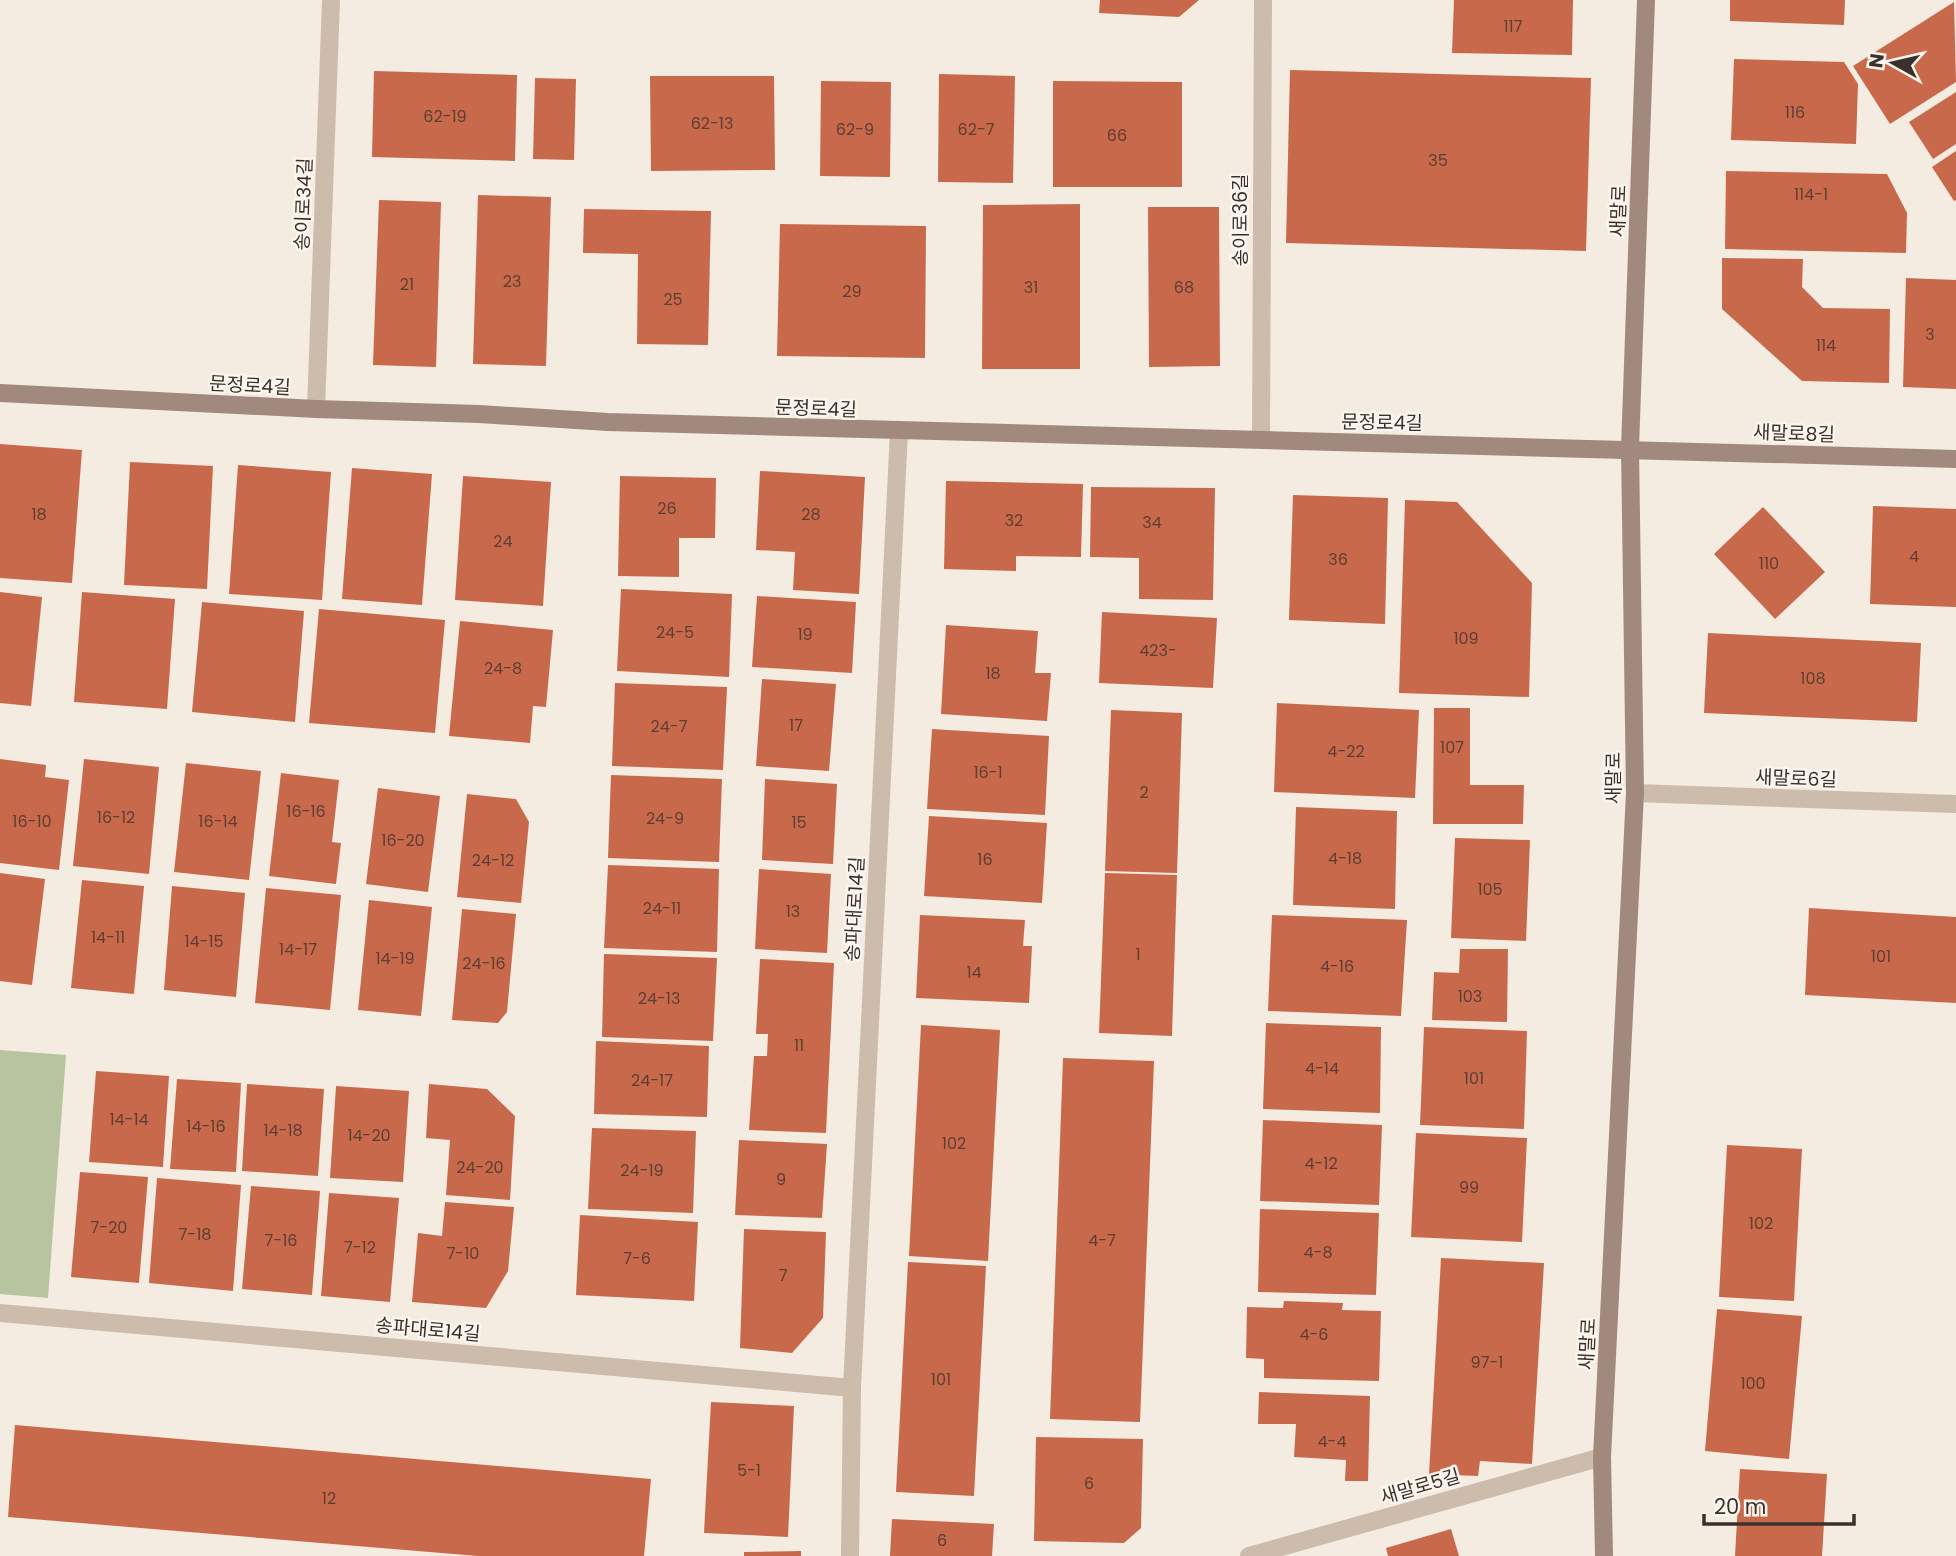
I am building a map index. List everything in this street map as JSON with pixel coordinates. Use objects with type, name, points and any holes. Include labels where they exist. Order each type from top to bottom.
[{"type":"street","name":"송이로34길","points":[[316,410],[331,0]]},
{"type":"street","name":"송이로36길","points":[[1261,440],[1263,0]]},
{"type":"street","name":"새말로","points":[[1604,1556],[1602,1457],[1635,793],[1630,448],[1646,0]]},
{"type":"street","name":"문정로4길","points":[[0,393],[608,422],[1630,448]]},
{"type":"street","name":"송파대로14길","points":[[849,1556],[852,1388],[899,431]]},
{"type":"street","name":"새말로8길","points":[[1630,448],[1956,459]]},
{"type":"street","name":"새말로6길","points":[[1635,793],[1956,804]]},
{"type":"street","name":"송파대로14길","points":[[0,1313],[852,1388]]},
{"type":"street","name":"새말로5길","points":[[1249,1556],[1602,1457]]},
{"type":"green space","points":[[0,1050],[66,1055],[48,1298],[0,1294]]},
{"type":"building","points":[[1100,0],[1199,0],[1179,17],[1099,13]]},
{"type":"building","points":[[1454,0],[1573,0],[1572,55],[1452,53]]},
{"type":"building","points":[[1730,0],[1845,0],[1844,25],[1730,21]]},
{"type":"building","points":[[1954,2],[1956,82],[1890,124],[1853,66]]},
{"type":"building","points":[[1734,59],[1844,62],[1858,84],[1856,144],[1731,140]]},
{"type":"building","points":[[1290,70],[1591,78],[1586,251],[1286,243]]},
{"type":"building","points":[[374,71],[517,75],[515,161],[372,157]]},
{"type":"building","points":[[939,74],[1015,76],[1013,183],[938,182]]},
{"type":"building","points":[[650,76],[774,76],[775,170],[651,171]]},
{"type":"building","points":[[535,78],[576,79],[574,160],[533,159]]},
{"type":"building","points":[[821,81],[891,82],[890,177],[820,176]]},
{"type":"building","points":[[1053,81],[1182,82],[1182,187],[1053,187]]},
{"type":"building","points":[[1956,92],[1956,144],[1933,159],[1909,122]]},
{"type":"building","points":[[1956,151],[1956,200],[1954,201],[1932,167]]},
{"type":"building","points":[[1726,171],[1887,174],[1907,213],[1906,253],[1725,249]]},
{"type":"building","points":[[478,195],[551,197],[546,366],[473,364]]},
{"type":"building","points":[[379,200],[441,202],[436,367],[373,365]]},
{"type":"building","points":[[1080,204],[1080,369],[982,369],[983,205]]},
{"type":"building","points":[[1148,207],[1219,207],[1220,366],[1149,367]]},
{"type":"building","points":[[584,209],[711,211],[708,345],[637,344],[638,254],[583,253]]},
{"type":"building","points":[[780,224],[926,226],[925,358],[777,356]]},
{"type":"building","points":[[1722,258],[1803,259],[1802,287],[1823,308],[1890,309],[1889,383],[1802,381],[1722,309]]},
{"type":"building","points":[[1906,278],[1956,280],[1956,389],[1903,387]]},
{"type":"building","points":[[0,444],[82,450],[72,583],[0,578]]},
{"type":"building","points":[[130,462],[213,466],[207,589],[124,585]]},
{"type":"building","points":[[238,465],[331,472],[322,600],[229,594]]},
{"type":"building","points":[[352,468],[432,474],[422,605],[342,599]]},
{"type":"building","points":[[760,471],[865,477],[859,594],[793,590],[795,552],[756,550]]},
{"type":"building","points":[[463,476],[551,482],[543,606],[455,600]]},
{"type":"building","points":[[620,476],[716,478],[715,538],[679,538],[679,577],[618,576]]},
{"type":"building","points":[[946,481],[1083,484],[1081,557],[1016,556],[1016,571],[944,569]]},
{"type":"building","points":[[1091,487],[1215,488],[1213,600],[1139,599],[1139,558],[1090,557]]},
{"type":"building","points":[[1293,495],[1388,498],[1385,624],[1289,620]]},
{"type":"building","points":[[1405,500],[1457,502],[1532,583],[1529,697],[1399,693]]},
{"type":"building","points":[[1873,506],[1956,509],[1956,607],[1870,604]]},
{"type":"building","points":[[1763,507],[1825,572],[1775,619],[1714,554]]},
{"type":"building","points":[[621,589],[732,594],[729,677],[617,671]]},
{"type":"building","points":[[0,592],[42,597],[31,706],[0,703]]},
{"type":"building","points":[[82,592],[175,599],[167,709],[74,702]]},
{"type":"building","points":[[757,596],[856,602],[852,673],[752,667]]},
{"type":"building","points":[[202,602],[304,611],[295,722],[192,712]]},
{"type":"building","points":[[319,609],[445,620],[435,733],[309,723]]},
{"type":"building","points":[[1102,612],[1217,618],[1213,688],[1099,683]]},
{"type":"building","points":[[460,621],[553,630],[546,707],[533,706],[530,743],[449,736]]},
{"type":"building","points":[[946,625],[1038,631],[1035,673],[1051,673],[1047,721],[941,714]]},
{"type":"building","points":[[1708,633],[1921,643],[1917,722],[1704,713]]},
{"type":"building","points":[[762,679],[836,684],[829,771],[756,766]]},
{"type":"building","points":[[615,683],[727,687],[723,770],[612,766]]},
{"type":"building","points":[[1277,703],[1419,710],[1415,798],[1274,792]]},
{"type":"building","points":[[1434,708],[1470,708],[1470,785],[1524,785],[1523,824],[1433,824]]},
{"type":"building","points":[[1111,710],[1182,713],[1177,873],[1105,871]]},
{"type":"building","points":[[932,729],[1049,736],[1045,815],[927,809]]},
{"type":"building","points":[[0,759],[46,765],[45,777],[69,780],[59,870],[0,863]]},
{"type":"building","points":[[84,759],[159,767],[149,874],[73,866]]},
{"type":"building","points":[[186,763],[261,771],[249,880],[174,872]]},
{"type":"building","points":[[281,773],[339,780],[332,842],[341,843],[336,884],[269,876]]},
{"type":"building","points":[[611,775],[722,779],[719,862],[608,858]]},
{"type":"building","points":[[765,779],[837,784],[833,864],[762,860]]},
{"type":"building","points":[[378,788],[440,796],[428,892],[366,884]]},
{"type":"building","points":[[467,794],[516,799],[529,822],[521,903],[457,897]]},
{"type":"building","points":[[1296,807],[1397,811],[1395,909],[1293,905]]},
{"type":"building","points":[[929,816],[1047,823],[1042,903],[924,896]]},
{"type":"building","points":[[1455,838],[1530,840],[1526,941],[1451,938]]},
{"type":"building","points":[[608,865],[719,869],[717,952],[604,948]]},
{"type":"building","points":[[759,869],[831,874],[827,953],[755,949]]},
{"type":"building","points":[[0,873],[45,879],[32,985],[0,981]]},
{"type":"building","points":[[1105,873],[1177,875],[1172,1036],[1099,1033]]},
{"type":"building","points":[[82,880],[144,886],[134,994],[71,988]]},
{"type":"building","points":[[172,886],[245,893],[236,997],[164,990]]},
{"type":"building","points":[[266,888],[341,895],[330,1010],[255,1003]]},
{"type":"building","points":[[369,900],[432,907],[421,1016],[358,1010]]},
{"type":"building","points":[[1809,908],[1956,917],[1956,1003],[1805,995]]},
{"type":"building","points":[[462,909],[516,914],[507,1012],[498,1023],[452,1020]]},
{"type":"building","points":[[920,915],[1025,920],[1023,946],[1032,946],[1029,1003],[916,998]]},
{"type":"building","points":[[1272,915],[1407,920],[1401,1016],[1268,1011]]},
{"type":"building","points":[[1460,949],[1508,949],[1507,1022],[1432,1020],[1434,972],[1459,973]]},
{"type":"building","points":[[604,954],[717,958],[713,1041],[602,1037]]},
{"type":"building","points":[[760,959],[834,963],[826,1133],[749,1130],[754,1056],[767,1056],[768,1034],[756,1034]]},
{"type":"building","points":[[1266,1023],[1381,1027],[1380,1113],[1263,1109]]},
{"type":"building","points":[[921,1025],[1000,1030],[988,1261],[909,1256]]},
{"type":"building","points":[[1424,1027],[1527,1031],[1524,1129],[1420,1125]]},
{"type":"building","points":[[596,1041],[709,1046],[707,1117],[594,1114]]},
{"type":"building","points":[[1063,1058],[1154,1061],[1140,1422],[1050,1419]]},
{"type":"building","points":[[96,1071],[169,1076],[163,1167],[89,1162]]},
{"type":"building","points":[[177,1079],[241,1083],[236,1172],[170,1169]]},
{"type":"building","points":[[247,1084],[324,1089],[318,1176],[242,1171]]},
{"type":"building","points":[[429,1084],[487,1089],[515,1116],[510,1200],[446,1195],[450,1140],[426,1138]]},
{"type":"building","points":[[336,1086],[409,1091],[403,1182],[330,1178]]},
{"type":"building","points":[[1263,1120],[1382,1125],[1379,1205],[1260,1201]]},
{"type":"building","points":[[592,1128],[696,1131],[693,1213],[588,1209]]},
{"type":"building","points":[[1416,1133],[1527,1138],[1522,1242],[1411,1237]]},
{"type":"building","points":[[739,1140],[827,1144],[822,1218],[735,1215]]},
{"type":"building","points":[[1727,1145],[1802,1149],[1794,1301],[1719,1297]]},
{"type":"building","points":[[80,1172],[148,1177],[139,1283],[71,1277]]},
{"type":"building","points":[[157,1178],[241,1185],[233,1291],[149,1283]]},
{"type":"building","points":[[251,1186],[320,1191],[312,1295],[242,1289]]},
{"type":"building","points":[[329,1193],[399,1198],[390,1302],[321,1296]]},
{"type":"building","points":[[445,1202],[514,1207],[508,1271],[486,1308],[412,1302],[418,1233],[442,1236]]},
{"type":"building","points":[[1260,1209],[1379,1213],[1376,1295],[1258,1292]]},
{"type":"building","points":[[580,1215],[698,1222],[694,1301],[576,1295]]},
{"type":"building","points":[[744,1229],[826,1232],[823,1318],[792,1353],[740,1348]]},
{"type":"building","points":[[1441,1258],[1544,1263],[1532,1464],[1480,1461],[1478,1476],[1429,1474]]},
{"type":"building","points":[[908,1262],[986,1266],[974,1496],[896,1492]]},
{"type":"building","points":[[1284,1301],[1343,1303],[1342,1310],[1381,1311],[1379,1381],[1264,1378],[1264,1359],[1246,1358],[1247,1307],[1283,1308]]},
{"type":"building","points":[[1717,1309],[1802,1316],[1789,1459],[1705,1451]]},
{"type":"building","points":[[1259,1392],[1370,1396],[1368,1481],[1345,1481],[1346,1460],[1294,1457],[1296,1424],[1258,1424]]},
{"type":"building","points":[[711,1402],[794,1406],[788,1537],[704,1533]]},
{"type":"building","points":[[15,1425],[651,1479],[644,1556],[478,1556],[8,1517]]},
{"type":"building","points":[[1036,1437],[1143,1439],[1141,1528],[1124,1543],[1034,1541]]},
{"type":"building","points":[[1740,1469],[1827,1474],[1822,1556],[1735,1556]]},
{"type":"building","points":[[892,1519],[994,1524],[992,1556],[890,1556]]},
{"type":"building","points":[[1451,1529],[1459,1556],[1388,1556],[1386,1548]]},
{"type":"building","points":[[801,1551],[801,1556],[744,1556],[744,1552]]}]
